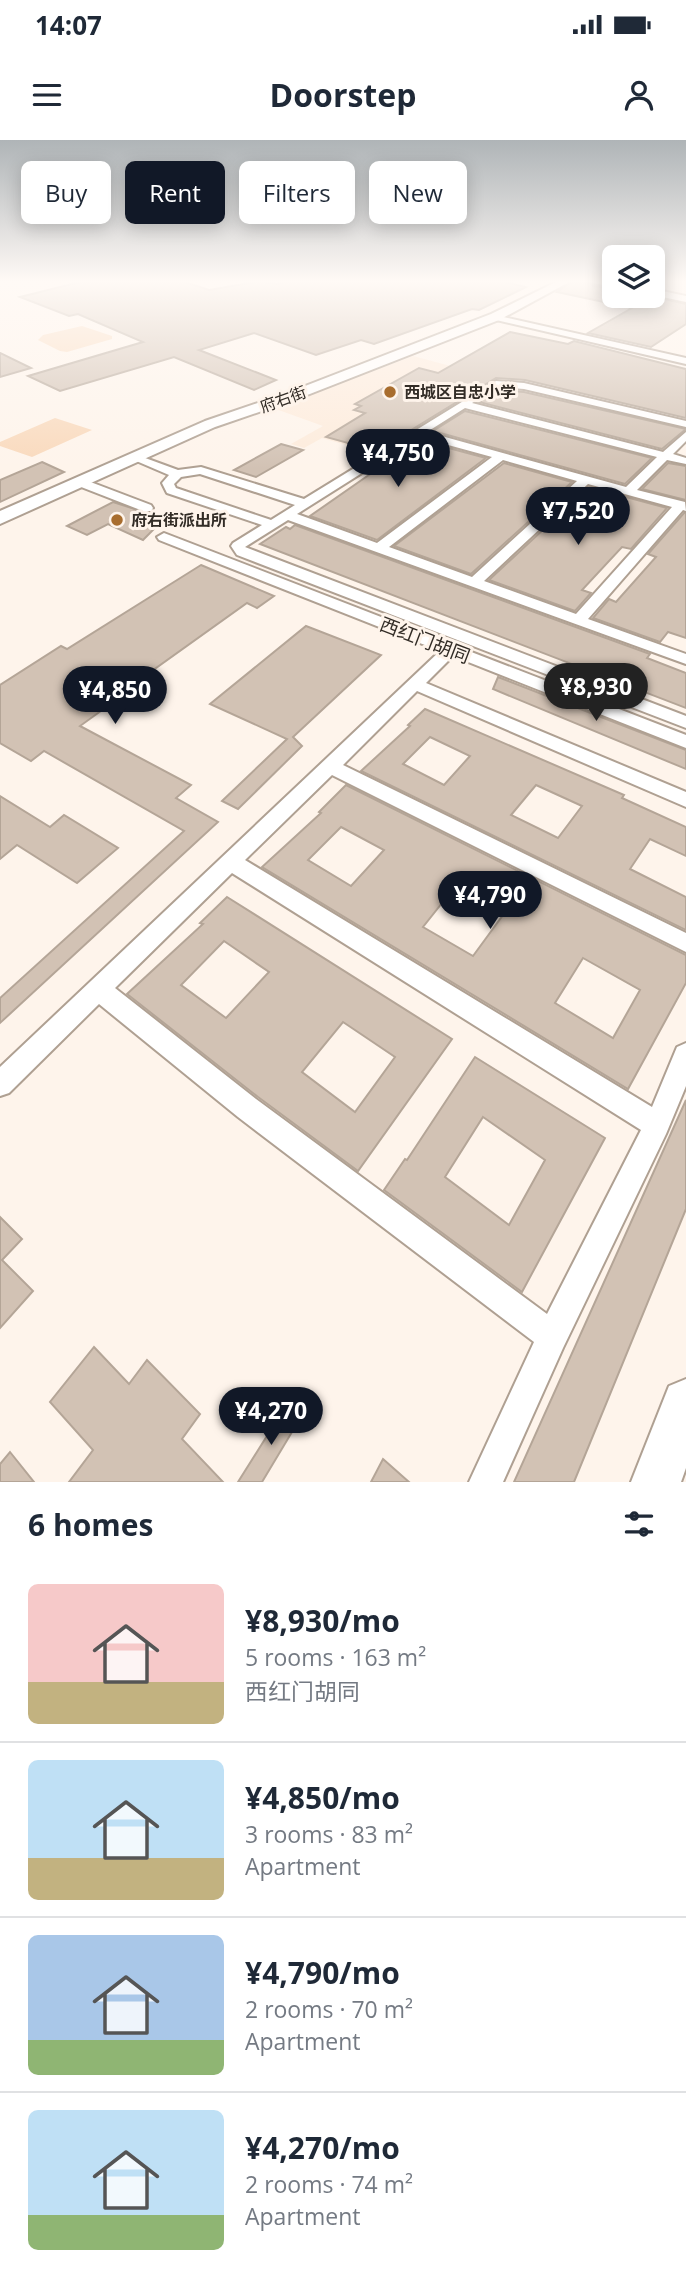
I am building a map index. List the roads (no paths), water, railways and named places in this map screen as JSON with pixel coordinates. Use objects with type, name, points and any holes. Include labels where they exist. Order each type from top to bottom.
[{"type":"main road","name":"府右街","points":[[0,518],[210,424],[292,396],[427,344]]},
{"type":"main road","points":[[656,1482],[686,1403]]},
{"type":"street","points":[[611,344],[686,361]]},
{"type":"street","points":[[686,424],[504,382],[496,384],[237,546],[242,552],[686,722]]},
{"type":"street","points":[[463,404],[686,461]]},
{"type":"street","points":[[417,433],[683,506],[579,620]]},
{"type":"street","points":[[629,491],[686,435]]},
{"type":"street","points":[[379,548],[501,456]]},
{"type":"street","points":[[133,457],[177,474]]},
{"type":"street","points":[[271,524],[171,490],[167,482],[177,474],[201,470],[305,504]]},
{"type":"street","points":[[475,582],[586,479]]},
{"type":"street","points":[[80,482],[147,508]]},
{"type":"street","points":[[287,515],[686,659]]},
{"type":"street","name":"西红门胡同","points":[[164,537],[686,742]]},
{"type":"street","points":[[0,1084],[417,685],[450,650]]},
{"type":"street","points":[[417,685],[686,800]]},
{"type":"street","points":[[332,766],[686,943]]},
{"type":"street","points":[[231,862],[657,1125]]},
{"type":"street","points":[[100,990],[247,1108],[552,1337]]},
{"type":"street","points":[[486,1482],[552,1337],[657,1125],[686,1055]]},
{"type":"place","name":"西城区自忠小学","points":[[390,392]]},
{"type":"place","name":"府右街派出所","points":[[117,520]]}]
